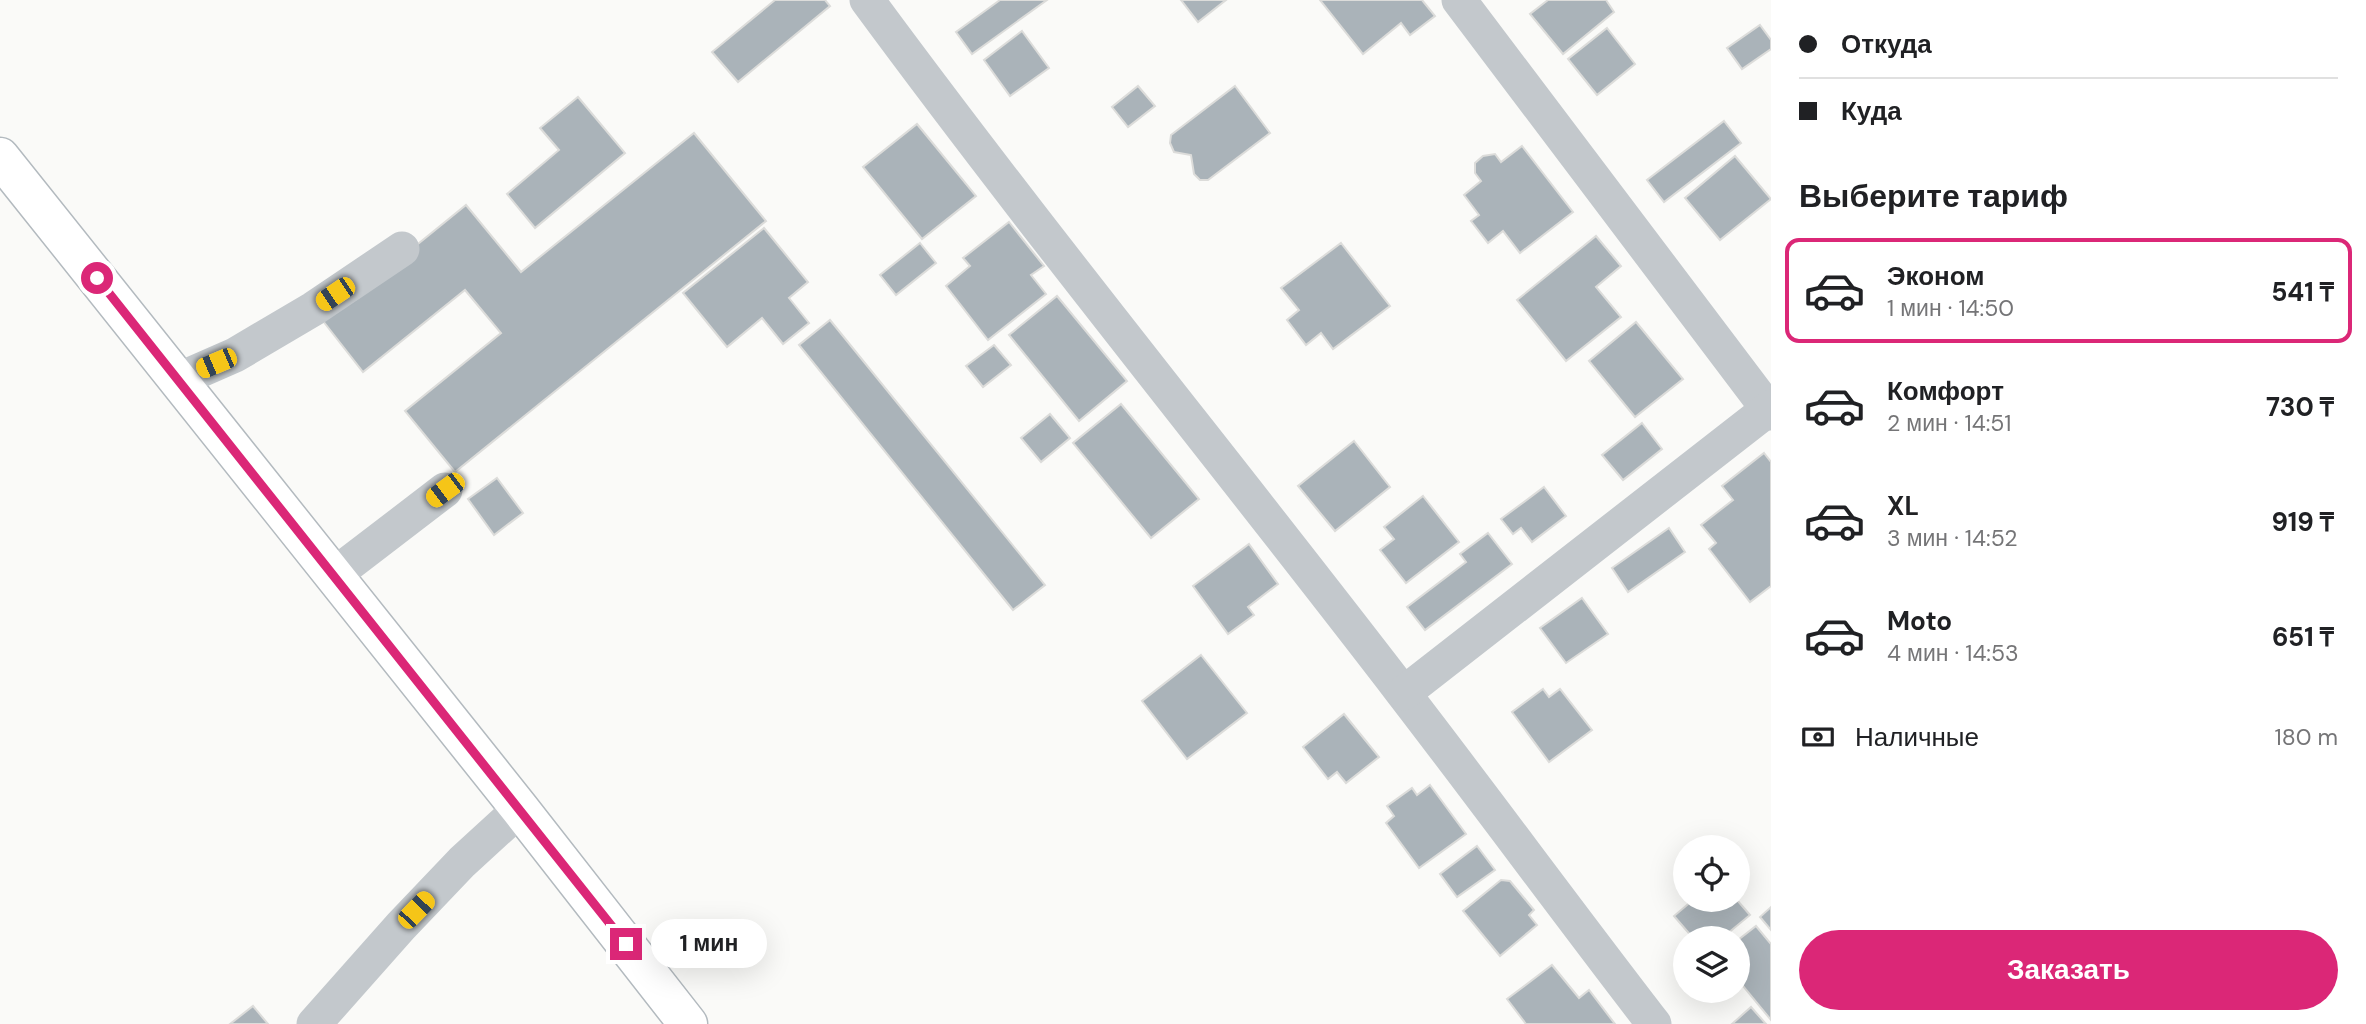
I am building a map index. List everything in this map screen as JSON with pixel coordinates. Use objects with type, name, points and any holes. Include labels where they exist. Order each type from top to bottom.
[{"type":"street","points":[[867,0],[958,123],[1404,693],[1562,906],[1654,1024]]},
{"type":"street","points":[[1404,693],[1770,410],[1459,0]]},
{"type":"street","points":[[0,157],[688,1024]]},
{"type":"street","points":[[178,380],[235,355],[313,309],[402,249]]},
{"type":"street","points":[[334,575],[445,490]]},
{"type":"street","points":[[314,1024],[462,862],[520,809]]},
{"type":"building","points":[[775,0],[825,0],[830,6],[738,82],[712,52]]},
{"type":"building","points":[[1000,0],[1047,0],[972,54],[956,32]]},
{"type":"building","points":[[1181,0],[1226,0],[1198,22]]},
{"type":"building","points":[[1320,0],[1422,0],[1435,16],[1410,35],[1401,23],[1363,54]]},
{"type":"building","points":[[1548,0],[1606,0],[1614,12],[1563,54],[1530,14]]},
{"type":"building","points":[[1760,25],[1771,40],[1771,49],[1742,69],[1727,48]]},
{"type":"building","points":[[1607,28],[1635,64],[1597,95],[1568,59]]},
{"type":"building","points":[[1022,31],[1049,68],[1010,96],[984,60]]},
{"type":"building","points":[[1138,86],[1155,106],[1128,127],[1112,107]]},
{"type":"building","points":[[1235,86],[1270,133],[1208,180],[1200,180],[1194,174],[1191,155],[1174,152],[1170,143],[1171,135]]},
{"type":"building","points":[[578,97],[625,153],[535,228],[507,194],[559,150],[540,128]]},
{"type":"building","points":[[1724,121],[1741,143],[1664,202],[1647,180]]},
{"type":"building","points":[[917,124],[976,196],[922,239],[863,167]]},
{"type":"building","points":[[694,133],[766,221],[455,472],[405,411],[501,333],[465,290],[363,372],[323,321],[466,205],[521,272]]},
{"type":"building","points":[[1522,146],[1573,212],[1520,253],[1503,231],[1488,243],[1471,221],[1479,215],[1464,195],[1481,181],[1475,173],[1475,163],[1483,156],[1495,154],[1501,162]]},
{"type":"building","points":[[1735,156],[1771,199],[1720,240],[1685,198]]},
{"type":"building","points":[[1009,222],[1044,266],[1031,275],[1046,294],[988,340],[946,286],[970,266],[963,258]]},
{"type":"building","points":[[764,228],[808,282],[789,298],[809,323],[783,344],[762,318],[727,347],[683,293]]},
{"type":"building","points":[[1596,236],[1621,266],[1596,287],[1621,317],[1566,361],[1517,300]]},
{"type":"building","points":[[920,243],[936,263],[896,295],[880,275]]},
{"type":"building","points":[[1341,243],[1390,306],[1333,349],[1321,333],[1306,345],[1287,320],[1299,310],[1281,288]]},
{"type":"building","points":[[1057,296],[1127,381],[1079,421],[1009,335]]},
{"type":"building","points":[[830,320],[1045,585],[1013,610],[799,345]]},
{"type":"building","points":[[1636,322],[1683,379],[1635,417],[1589,361]]},
{"type":"building","points":[[994,345],[1011,365],[983,387],[966,366]]},
{"type":"building","points":[[1121,404],[1199,499],[1151,538],[1073,443]]},
{"type":"building","points":[[1050,414],[1070,438],[1041,462],[1021,438]]},
{"type":"building","points":[[1642,423],[1662,449],[1623,480],[1602,455]]},
{"type":"building","points":[[1354,441],[1390,487],[1335,531],[1298,486]]},
{"type":"building","points":[[1764,453],[1771,462],[1771,586],[1750,602],[1709,549],[1716,543],[1701,525],[1733,500],[1722,486]]},
{"type":"building","points":[[497,478],[523,513],[494,535],[468,499]]},
{"type":"building","points":[[1544,487],[1566,516],[1532,542],[1521,528],[1513,534],[1501,519]]},
{"type":"building","points":[[1423,496],[1459,542],[1406,583],[1380,550],[1394,539],[1384,527]]},
{"type":"building","points":[[1669,528],[1685,552],[1628,592],[1612,568]]},
{"type":"building","points":[[1488,533],[1512,564],[1425,630],[1407,607],[1466,562],[1460,554]]},
{"type":"building","points":[[1249,544],[1278,584],[1248,607],[1254,615],[1228,634],[1193,586]]},
{"type":"building","points":[[1582,598],[1608,634],[1566,663],[1540,628]]},
{"type":"building","points":[[1201,655],[1247,713],[1187,759],[1142,701]]},
{"type":"building","points":[[1543,689],[1549,697],[1560,689],[1592,730],[1549,762],[1512,712]]},
{"type":"building","points":[[1344,714],[1379,757],[1346,783],[1337,772],[1328,779],[1303,747]]},
{"type":"building","points":[[1430,785],[1466,834],[1419,868],[1386,823],[1394,816],[1387,806],[1412,788],[1417,795]]},
{"type":"building","points":[[1477,846],[1495,870],[1457,897],[1440,874]]},
{"type":"building","points":[[1501,880],[1510,881],[1534,910],[1529,915],[1537,925],[1500,956],[1463,911]]},
{"type":"building","points":[[1771,907],[1771,930],[1760,917]]},
{"type":"building","points":[[1679,912],[1747,912],[1750,915],[1737,926],[1683,926],[1674,916]]},
{"type":"building","points":[[1756,926],[1771,944],[1771,1020],[1750,995],[1750,931]]},
{"type":"building","points":[[1552,965],[1579,998],[1589,990],[1615,1024],[1526,1024],[1507,999]]},
{"type":"building","points":[[253,1006],[268,1024],[230,1024]]},
{"type":"building","points":[[1751,1007],[1766,1024],[1732,1024]]},
{"type":"route","points":[[97,278],[626,944]]}]
